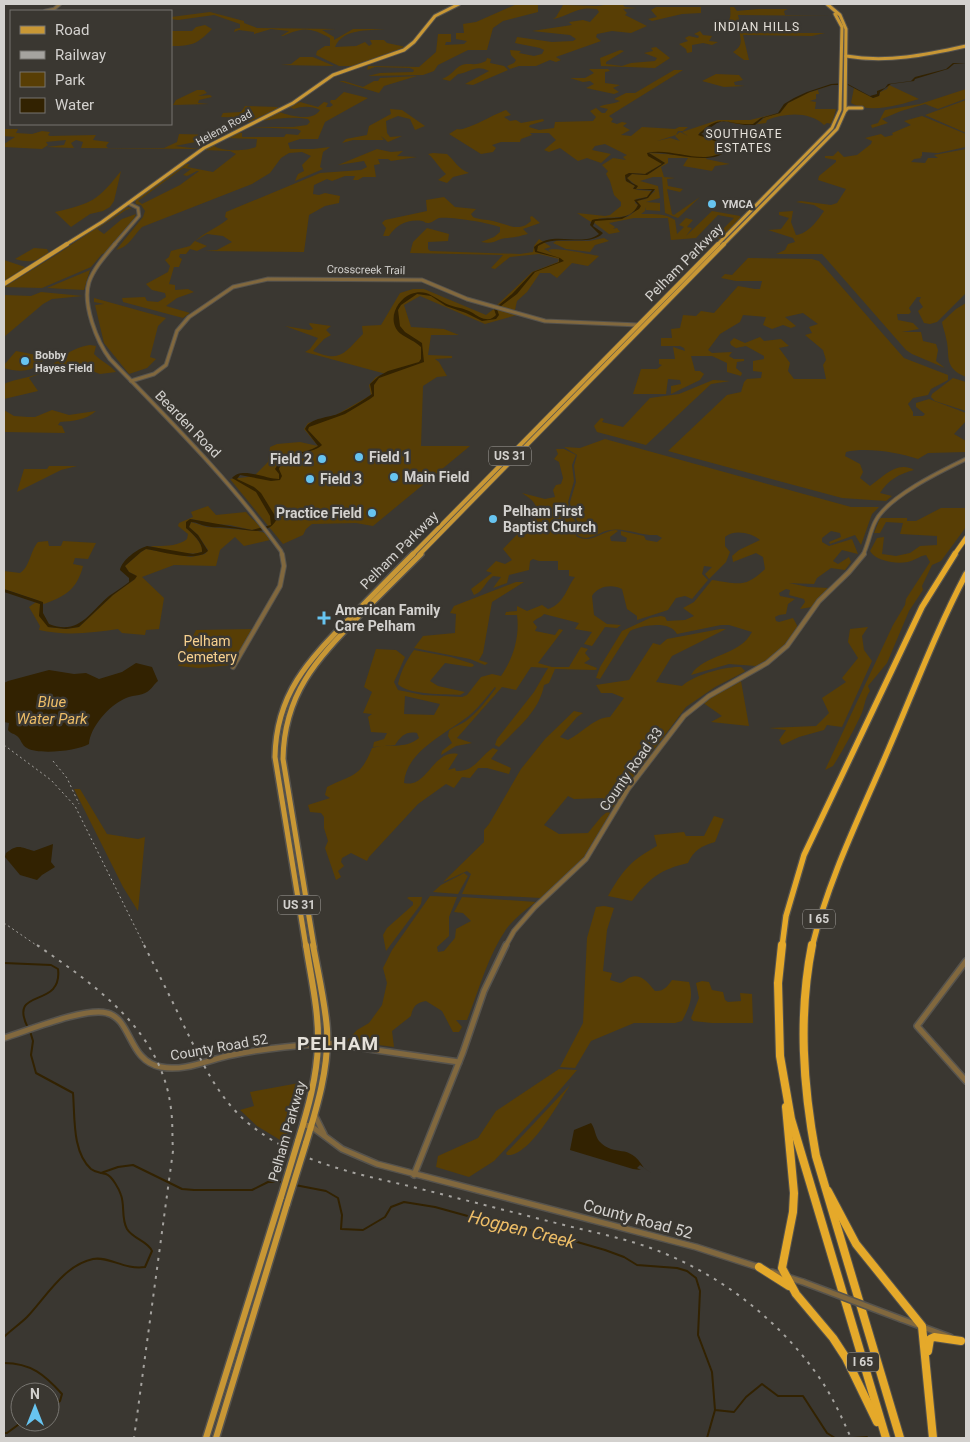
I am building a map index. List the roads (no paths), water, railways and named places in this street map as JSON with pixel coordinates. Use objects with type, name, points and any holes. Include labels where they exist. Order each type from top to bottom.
[{"type":"highway","name":"I 65","points":[[884,1438],[795,1134],[781,1060],[778,1021],[779,964],[786,916],[798,870],[814,833],[913,624],[938,579],[966,538]]},
{"type":"highway","name":"I 65","points":[[900,1438],[816,1156],[808,1111],[802,1048],[804,999],[814,935],[832,882],[944,620],[966,574]]},
{"type":"highway","points":[[781,1060],[794,1187],[793,1215],[781,1267],[784,1276],[795,1292],[833,1338],[851,1365],[870,1403],[884,1438]]},
{"type":"highway","points":[[816,1156],[834,1205],[856,1244],[922,1326],[929,1384]]},
{"type":"highway","points":[[759,1267],[795,1292]]},
{"type":"highway","points":[[933,1438],[927,1346],[930,1339],[934,1337],[964,1342]]},
{"type":"main road","name":"Helena Road","points":[[4,284],[61,249],[124,206],[200,150],[241,127],[302,97],[335,74],[404,50],[414,42],[435,16],[459,4]]},
{"type":"main road","name":"Pelham Parkway","points":[[798,166],[834,132],[844,112],[843,82],[845,56],[843,24],[838,15],[825,4]]},
{"type":"main road","points":[[845,56],[915,55],[966,46]]},
{"type":"main road","points":[[845,56],[855,57]]},
{"type":"main road","name":"Pelham Parkway","points":[[725,241],[832,128],[843,106]]},
{"type":"main road","points":[[843,106],[862,108],[849,108],[844,112]]},
{"type":"main road","name":"Pelham Parkway","points":[[510,459],[553,412],[586,382],[752,216],[765,200]]},
{"type":"main road","points":[[747,216],[752,216]]},
{"type":"main road","name":"Pelham Parkway","points":[[430,540],[451,523],[488,481],[581,391],[586,382]]},
{"type":"main road","points":[[573,392],[581,391]]},
{"type":"main road","points":[[553,412],[559,413]]},
{"type":"main road","points":[[520,446],[526,446]]},
{"type":"main road","name":"Pelham Parkway","points":[[206,1438],[304,1125],[315,1084],[318,1044],[298,894],[276,761],[275,742],[278,722],[286,698],[300,671],[324,644],[361,610],[430,540],[444,523],[464,507]]},
{"type":"main road","points":[[444,523],[451,523]]},
{"type":"main road","name":"Pelham Parkway","points":[[216,1438],[315,1114],[325,1075],[327,1043],[320,983],[283,762],[282,741],[285,722],[293,697],[308,672],[361,610]]},
{"type":"main road","points":[[324,644],[330,646]]},
{"type":"main road","points":[[300,671],[308,672]]},
{"type":"main road","points":[[278,722],[285,722]]},
{"type":"main road","points":[[276,761],[283,762]]},
{"type":"main road","points":[[279,783],[286,783]]},
{"type":"main road","points":[[282,806],[290,805]]},
{"type":"main road","points":[[287,834],[295,833]]},
{"type":"main road","points":[[298,894],[305,893]]},
{"type":"main road","points":[[306,950],[314,950]]},
{"type":"main road","points":[[311,982],[320,983]]},
{"type":"main road","points":[[318,1044],[327,1043]]},
{"type":"main road","points":[[264,1252],[272,1252]]},
{"type":"main road","points":[[250,1294],[259,1296]]},
{"type":"main road","points":[[237,1336],[246,1338]]},
{"type":"main road","points":[[211,1421],[220,1422]]},
{"type":"street","points":[[49,10],[56,8],[60,4]]},
{"type":"street","points":[[128,203],[136,206]]},
{"type":"street","points":[[124,206],[136,206]]},
{"type":"street","name":"Bearden Road","points":[[136,206],[140,210],[139,216],[96,267],[91,278],[88,289],[92,325],[97,338],[107,356],[230,485],[268,531],[281,551],[284,562],[283,576],[278,591],[233,666]]},
{"type":"street","name":"Crosscreek Trail","points":[[131,381],[154,374],[166,365],[176,331],[189,317],[229,289],[259,280],[282,278],[419,280],[433,283],[463,298],[558,323],[642,325]]},
{"type":"street","name":"County Road 33","points":[[414,1175],[459,1062],[484,991],[508,941],[535,907],[586,859],[622,797],[678,724],[704,699],[758,669],[787,646],[819,601],[849,572],[864,554],[875,522],[888,504],[937,473],[966,459]]},
{"type":"street","points":[[966,961],[917,1026],[966,1081]]},
{"type":"street","name":"County Road 52","points":[[4,1038],[95,1012],[108,1013],[116,1018],[140,1058],[154,1066],[166,1068],[232,1055],[318,1044]]},
{"type":"street","points":[[327,1043],[459,1062]]},
{"type":"street","points":[[315,1114],[327,1138]]},
{"type":"street","name":"County Road 52","points":[[304,1125],[311,1126],[342,1149],[365,1160],[414,1175],[696,1247],[803,1282],[964,1342]]},
{"type":"water","points":[[953,63],[966,63],[954,64],[948,69],[915,79],[914,81],[891,84],[880,92],[879,96],[873,98],[848,85],[832,85],[810,92],[788,103],[780,113],[763,118],[755,125],[745,125],[724,121],[753,124],[761,118],[778,113],[784,104],[794,98],[831,84],[846,83],[870,96],[877,94],[877,91],[885,88],[888,84],[911,81],[915,77],[946,69]]},
{"type":"water","points":[[722,121],[701,134],[727,144],[730,148],[722,154],[713,157],[702,158],[649,153],[665,163],[647,175],[632,174],[627,178],[638,186],[636,189],[655,189],[648,198],[637,201],[641,206],[639,209],[622,219],[595,221],[593,226],[603,233],[590,240],[554,241],[538,246],[537,251],[560,258],[564,261],[535,272],[517,294],[497,309],[499,315],[496,319],[482,321],[446,306],[431,296],[417,294],[401,305],[398,310],[400,326],[405,332],[422,343],[424,362],[379,378],[374,385],[374,396],[370,399],[345,414],[309,427],[308,430],[322,445],[311,451],[292,456],[282,463],[279,469],[282,476],[280,480],[271,481],[240,475],[237,479],[254,487],[261,493],[277,519],[268,529],[250,531],[209,527],[191,522],[189,527],[198,535],[208,551],[195,556],[187,556],[146,549],[125,566],[129,572],[137,576],[135,579],[113,595],[79,627],[66,629],[48,627],[39,616],[40,604],[4,592],[4,589],[43,602],[43,613],[49,624],[59,627],[76,625],[90,615],[109,596],[129,582],[129,578],[120,570],[130,555],[147,546],[193,554],[202,552],[199,542],[186,528],[186,522],[190,519],[252,530],[271,525],[270,516],[256,492],[232,478],[242,473],[248,473],[279,479],[279,474],[275,469],[283,460],[289,457],[312,449],[318,446],[305,429],[311,422],[336,415],[368,397],[372,394],[370,384],[388,371],[419,362],[421,359],[421,347],[401,334],[394,324],[395,312],[401,301],[411,294],[420,292],[432,296],[449,305],[469,311],[482,318],[493,318],[496,315],[494,309],[512,294],[533,272],[559,262],[559,258],[535,252],[534,247],[550,239],[592,238],[599,234],[590,225],[592,220],[624,217],[634,211],[638,205],[634,200],[647,197],[652,190],[633,189],[635,186],[626,181],[625,175],[629,173],[645,174],[662,164],[648,156],[647,153],[667,152],[708,157],[726,150],[726,145],[698,135],[713,123]]},
{"type":"water","name":"Blue Water Park","points":[[136,663],[152,667],[158,681],[147,692],[127,698],[112,707],[97,724],[90,737],[89,744],[76,749],[58,751],[32,750],[25,747],[16,735],[8,730],[9,723],[4,722],[4,683],[8,681],[49,670],[74,674],[86,673],[99,679],[122,672]]},
{"type":"water","points":[[53,844],[51,862],[55,867],[37,880],[20,875],[5,857],[6,853],[17,847],[34,851]]},
{"type":"water","points":[[591,1123],[599,1141],[611,1149],[633,1155],[644,1168],[640,1165],[637,1168],[641,1170],[633,1169],[570,1150],[574,1130]]},
{"type":"waterway","points":[[4,963],[51,965],[58,969],[57,982],[52,990],[30,1002],[25,1007],[23,1015],[28,1028]]},
{"type":"waterway","points":[[30,1031],[33,1041],[31,1055],[36,1073],[73,1093],[77,1144],[80,1153],[91,1169],[101,1173]]},
{"type":"waterway","name":"Hogpen Creek","points":[[101,1173],[118,1167],[133,1165],[182,1189],[194,1190],[252,1190],[268,1182],[283,1182]]},
{"type":"waterway","points":[[4,1337],[27,1317],[64,1275],[83,1262],[93,1259],[105,1259],[130,1267],[145,1267],[152,1251],[127,1229],[124,1221],[123,1203],[117,1186],[108,1175],[101,1173]]},
{"type":"waterway","name":"Hogpen Creek","points":[[295,1185],[326,1191],[338,1198],[342,1215],[341,1229],[363,1230],[385,1217],[391,1207],[404,1202],[435,1207],[493,1223],[553,1235],[605,1250],[624,1257],[637,1265],[677,1268],[687,1271],[696,1278],[700,1291],[698,1335],[712,1372],[715,1410]]},
{"type":"waterway","points":[[4,1363],[30,1368],[51,1382]]},
{"type":"waterway","name":"Hogpen Creek","points":[[715,1410],[734,1412],[746,1397],[762,1384],[778,1396],[803,1396],[827,1433],[835,1438]]},
{"type":"waterway","points":[[60,1392],[62,1394],[60,1401]]},
{"type":"waterway","points":[[707,1438],[715,1410]]},
{"type":"waterway","points":[[4,1433],[10,1431]]},
{"type":"waterway","name":"Hogpen Creek","points":[[853,1438],[867,1437]]},
{"type":"railway","points":[[4,745],[51,780],[75,806],[145,947]]},
{"type":"railway","points":[[53,761],[67,778],[79,804]]},
{"type":"railway","points":[[4,923],[39,947]]},
{"type":"railway","points":[[37,945],[82,977],[123,1013],[155,1056],[165,1081],[171,1109],[173,1151],[134,1438]]},
{"type":"railway","points":[[144,945],[198,1054],[219,1091],[237,1113],[266,1136],[285,1147],[324,1164],[622,1239],[645,1246],[695,1268],[741,1297],[781,1332],[821,1381],[851,1438]]},
{"type":"place","name":"YMCA","points":[[712,204]]},
{"type":"place","name":"Bobby Hayes Field","points":[[25,361]]},
{"type":"place","name":"Field 1","points":[[359,457]]},
{"type":"place","name":"Field 2","points":[[322,459]]},
{"type":"place","name":"Main Field","points":[[394,477]]},
{"type":"place","name":"Field 3","points":[[310,479]]},
{"type":"place","name":"Practice Field","points":[[372,513]]},
{"type":"place","name":"Pelham First Baptist Church","points":[[493,519]]},
{"type":"place","name":"American Family Care Pelham","points":[[324,618]]},
{"type":"district","name":"INDIAN HILLS","points":[[757,27]]},
{"type":"district","name":"SOUTHGATE ESTATES","points":[[744,141]]},
{"type":"district","name":"PELHAM","points":[[338,1043]]},
{"type":"park label","name":"Pelham Cemetery","points":[[207,650]]}]
